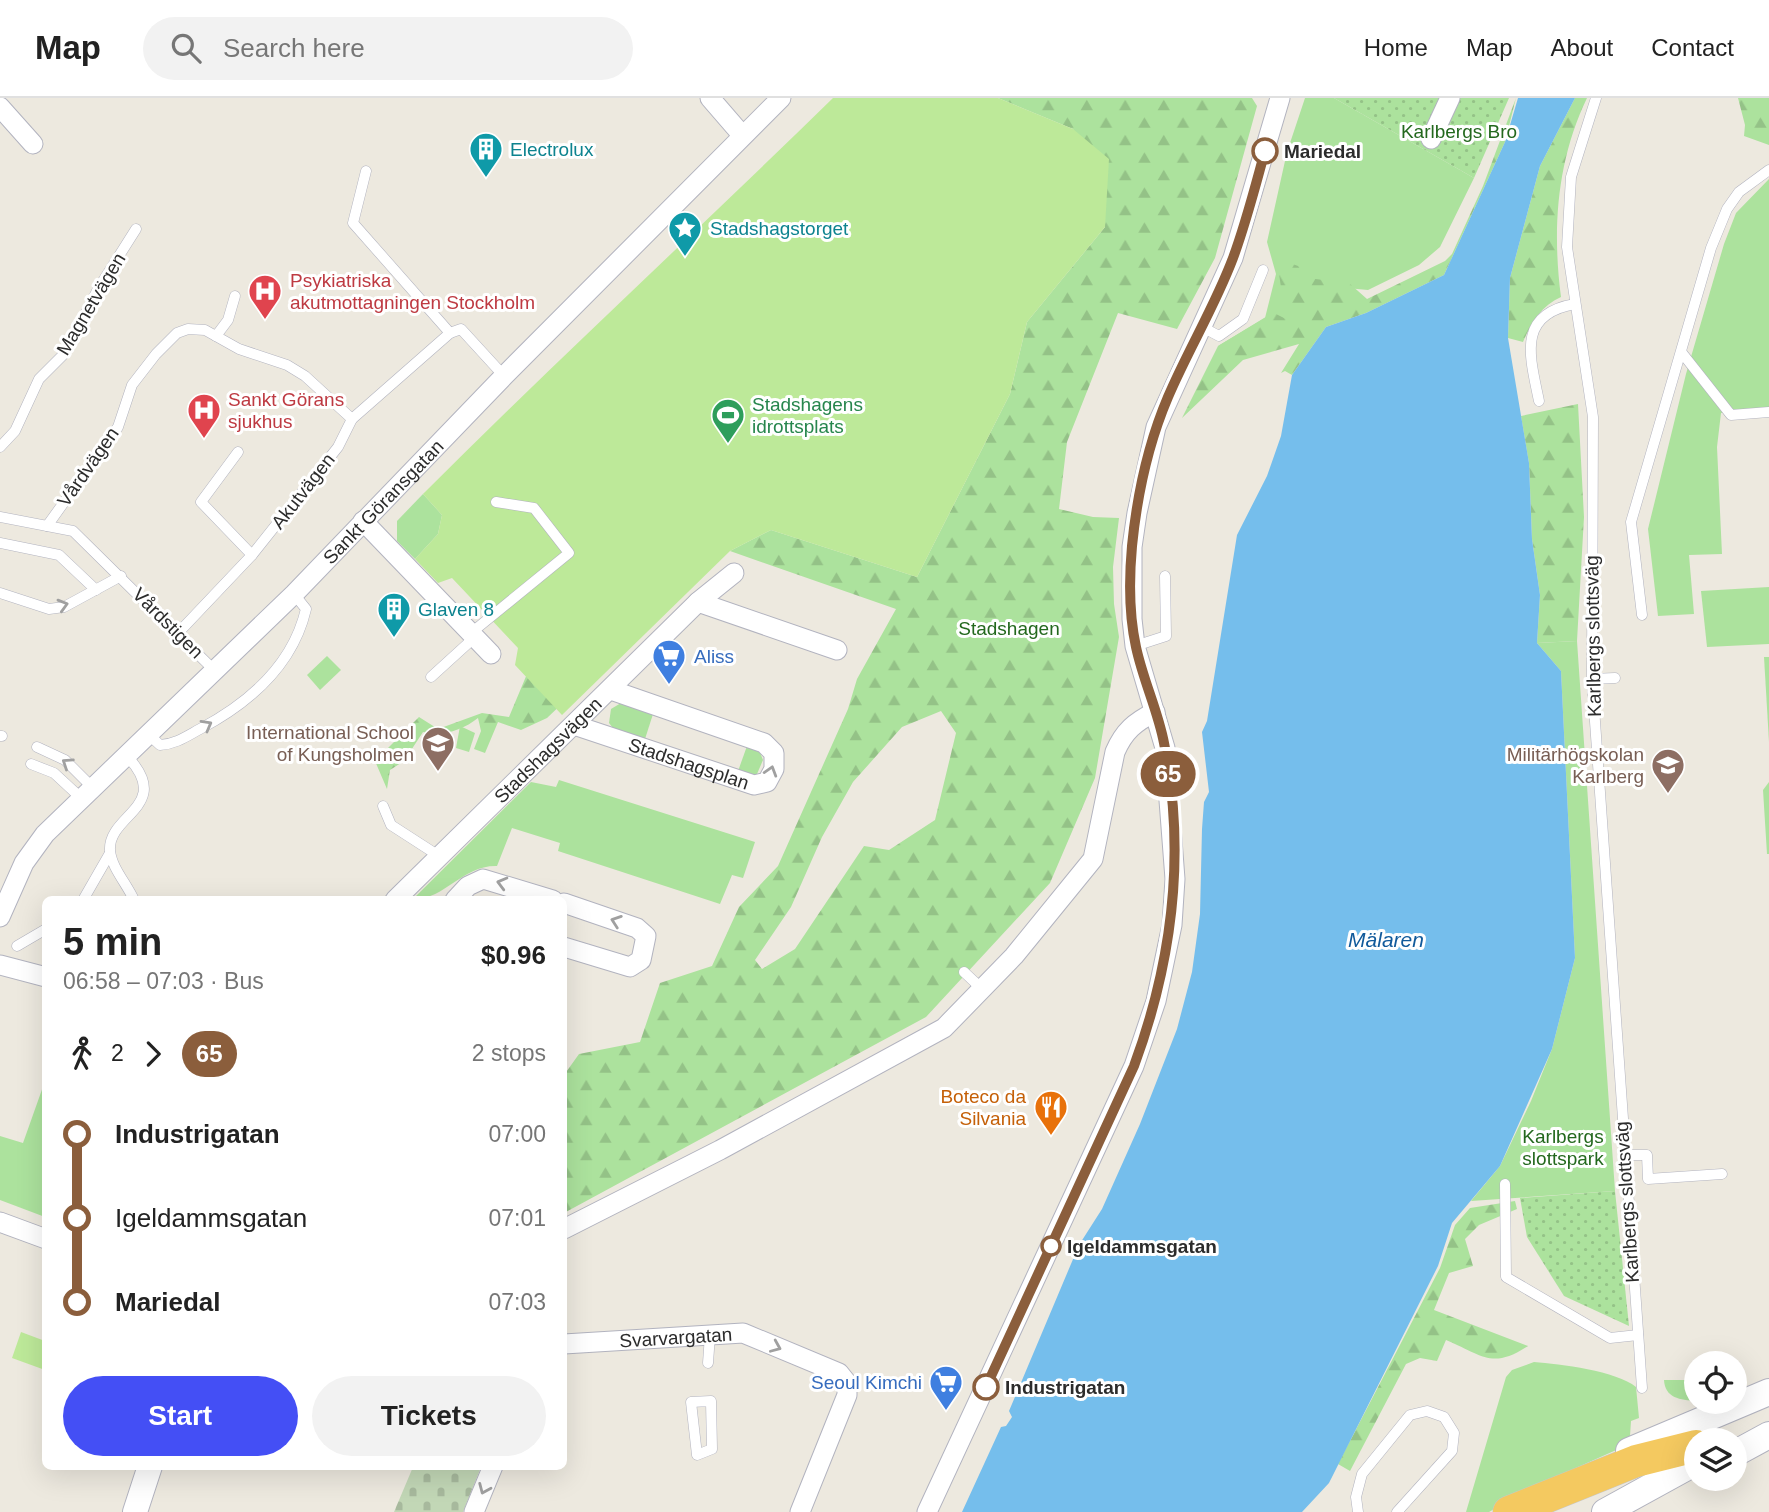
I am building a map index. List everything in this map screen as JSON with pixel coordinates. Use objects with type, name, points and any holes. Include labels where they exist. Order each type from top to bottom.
[{"type":"highway","points":[[1508,1512],[1636,1461],[1684,1449]]},
{"type":"highway","points":[[1542,1512],[1611,1480],[1682,1462]]},
{"type":"main road","points":[[1508,1512],[1570,1476],[1769,1392]]},
{"type":"main road","points":[[1747,1435],[1769,1423]]},
{"type":"main road","points":[[1747,1447],[1769,1435]]},
{"type":"main road","points":[[1605,1512],[1682,1462]]},
{"type":"main road","points":[[1630,1512],[1684,1483]]},
{"type":"street","points":[[710,98],[742,135]]},
{"type":"street","name":"Sankt Göransgatan","points":[[0,917],[24,863],[45,834],[294,594],[504,376],[781,98]]},
{"type":"street","points":[[927,1512],[1134,1066],[1152,1017],[1172,925],[1175,879],[1165,748],[1135,646],[1130,589],[1132,547],[1141,486],[1156,427],[1233,258],[1280,98]]},
{"type":"street","points":[[1432,138],[1450,98]]},
{"type":"street","points":[[0,107],[33,145]]},
{"type":"street","points":[[363,521],[491,654]]},
{"type":"street","name":"Stadshagsvägen","points":[[399,896],[698,602],[734,573]]},
{"type":"street","points":[[698,602],[837,650]]},
{"type":"street","name":"Stadshagsplan","points":[[574,725],[754,785],[767,782],[774,769],[774,753],[764,743],[611,690]]},
{"type":"street","points":[[567,1227],[720,1150],[944,1028],[1014,956],[1093,859],[1115,752],[1122,735],[1136,722],[1155,712]]},
{"type":"street","points":[[459,896],[468,886],[483,879],[540,896]]},
{"type":"street","points":[[567,904],[637,928],[646,936],[646,944],[642,960],[630,967],[567,948]]},
{"type":"street","points":[[0,965],[42,977]]},
{"type":"street","points":[[0,1222],[42,1238]]},
{"type":"street","name":"Svarvargatan","points":[[567,1344],[743,1333],[839,1373],[847,1383],[847,1395],[800,1512]]},
{"type":"street","points":[[135,1512],[148,1470]]},
{"type":"street","points":[[474,1512],[491,1470]]},
{"type":"lane","name":"Karlbergs slottsväg","points":[[1596,98],[1571,177],[1567,247],[1593,417],[1592,679],[1623,1155],[1642,1388]]},
{"type":"lane","points":[[1642,615],[1631,522],[1711,248],[1727,209],[1739,192],[1769,170]]},
{"type":"lane","points":[[366,171],[353,223],[450,333]]},
{"type":"lane","name":"Magnetvägen","points":[[0,447],[15,431],[39,379],[65,353],[98,289],[136,229]]},
{"type":"lane","points":[[1202,327],[1219,336],[1243,319],[1263,270]]},
{"type":"lane","points":[[216,336],[228,320],[235,296]]},
{"type":"lane","points":[[1539,401],[1528,346],[1544,314],[1556,307],[1575,304]]},
{"type":"lane","name":"Vårdvägen","points":[[47,526],[118,426],[132,385],[156,354],[177,333],[188,329],[205,330],[239,349],[287,365],[305,376],[352,419]]},
{"type":"lane","name":"Akutvägen","points":[[179,632],[252,555],[338,447],[352,419],[450,333],[461,329],[504,376]]},
{"type":"lane","points":[[1682,353],[1731,415],[1769,412]]},
{"type":"lane","points":[[239,452],[201,502],[252,555]]},
{"type":"lane","points":[[431,677],[473,635],[569,553],[534,508],[496,502]]},
{"type":"lane","name":"Vårdstigen","points":[[0,517],[73,531],[179,632],[214,670]]},
{"type":"lane","points":[[0,542],[59,555],[96,590]]},
{"type":"lane","points":[[0,593],[49,608],[64,607],[121,576]]},
{"type":"lane","points":[[1135,646],[1166,636],[1165,576]]},
{"type":"lane","points":[[148,734],[160,744],[172,744],[219,719],[257,691],[289,653],[301,631],[306,609],[294,594]]},
{"type":"lane","points":[[1592,679],[1615,678]]},
{"type":"lane","points":[[37,747],[65,760],[87,793]]},
{"type":"lane","points":[[85,896],[110,853],[114,834],[137,809],[143,795],[139,769],[125,755]]},
{"type":"lane","points":[[31,764],[54,773],[87,793]]},
{"type":"lane","points":[[383,806],[391,825],[439,856]]},
{"type":"lane","points":[[110,853],[132,896]]},
{"type":"lane","points":[[17,946],[42,931]]},
{"type":"lane","points":[[964,972],[982,989]]},
{"type":"lane","points":[[1623,1155],[1647,1154],[1648,1180],[1722,1174]]},
{"type":"lane","points":[[1505,1184],[1506,1277],[1610,1338],[1638,1335]]},
{"type":"lane","points":[[708,1363],[710,1335]]},
{"type":"lane","points":[[711,1401],[712,1449],[697,1455],[691,1402],[711,1401]]},
{"type":"lane","points":[[1358,1512],[1356,1497],[1362,1474],[1410,1415],[1427,1411],[1444,1418],[1454,1433],[1451,1451],[1397,1512]]},
{"type":"green space","name":"Stadshagens idrottsplats","points":[[833,98],[998,98],[1073,129],[1109,159],[1105,227],[1027,322],[1010,394],[917,577],[771,530],[730,551],[562,715],[515,665],[518,648],[452,578],[438,583],[415,559],[438,534],[442,515],[423,494]]},
{"type":"green space","name":"Stadshagen","points":[[998,98],[1252,98],[1257,106],[1215,258],[1177,329],[1118,313],[1067,442],[1059,509],[1093,517],[1119,518],[1113,567],[1114,604],[1119,637],[1095,778],[1050,883],[926,1017],[567,1211],[567,1071],[579,1054],[640,1042],[660,983],[712,966],[739,907],[778,866],[848,709],[857,679],[896,609],[730,551],[771,530],[917,577],[1010,394],[1027,322],[1105,227],[1073,129]],"holes":[[[941,711],[956,733],[935,820],[889,850],[864,846],[795,949],[762,969],[755,960],[791,907],[822,837],[853,782],[902,727]]]},
{"type":"green space","points":[[1305,98],[1334,98],[1474,178],[1440,247],[1419,265],[1368,290],[1325,286],[1310,328],[1218,346],[1265,318],[1276,274],[1267,242],[1287,152]]},
{"type":"green space","name":"Karlbergs Bro","points":[[1334,98],[1509,98],[1474,178]]},
{"type":"green space","points":[[1516,98],[1505,142],[1444,275],[1366,313],[1326,327],[1292,375],[1285,371],[1281,373],[1299,344],[1243,360],[1182,418],[1218,346],[1269,315],[1276,314],[1290,321],[1302,321],[1300,308],[1292,308],[1282,294],[1278,267],[1290,263],[1298,266],[1307,278],[1349,283],[1367,299],[1445,261],[1452,254],[1483,186]]},
{"type":"green space","points":[[1575,98],[1587,98],[1569,146],[1559,195],[1557,246],[1561,297],[1548,305],[1538,316],[1523,342],[1508,338],[1510,278],[1540,166]]},
{"type":"green space","points":[[1738,98],[1769,98],[1769,145],[1744,136],[1745,125]]},
{"type":"green space","points":[[1769,179],[1769,408],[1721,413],[1717,447],[1722,554],[1689,555],[1694,614],[1658,616],[1648,529],[1686,374],[1724,244],[1736,213]]},
{"type":"green space","points":[[1578,404],[1584,517],[1577,641],[1537,643],[1540,595],[1532,539],[1529,463],[1521,416]]},
{"type":"green space","points":[[423,494],[442,515],[438,534],[415,559],[397,541],[397,521]]},
{"type":"green space","points":[[726,548],[547,718],[521,730],[498,722],[485,753],[474,749],[481,731],[478,718],[452,731],[438,734],[423,732],[404,761],[390,770],[387,789],[375,761],[419,717],[438,729],[482,713],[509,717],[527,674]]},
{"type":"green space","points":[[1769,587],[1769,644],[1707,647],[1701,591]]},
{"type":"green space","name":"Karlbergs slottspark","points":[[1577,641],[1615,1191],[1471,1201],[1500,1166],[1531,1101],[1552,1049],[1575,958],[1561,671],[1537,643]]},
{"type":"green space","points":[[327,656],[341,670],[320,690],[307,675]]},
{"type":"green space","points":[[1764,657],[1769,657],[1769,742]]},
{"type":"green space","points":[[621,703],[653,714],[645,739],[613,728],[609,723],[611,709]]},
{"type":"green space","points":[[460,726],[475,733],[469,752],[456,748]]},
{"type":"green space","points":[[747,746],[759,750],[763,760],[757,774],[737,774]]},
{"type":"green space","points":[[559,780],[755,842],[743,878],[732,875],[720,904],[558,851],[560,843],[512,828],[497,866],[474,871],[435,894],[416,896],[531,782],[556,787]]},
{"type":"green space","points":[[1769,782],[1769,854],[1767,854],[1763,790]]},
{"type":"green space","points":[[42,1089],[42,1216],[0,1200],[0,1136],[23,1143]]},
{"type":"green space","points":[[1615,1191],[1629,1326],[1564,1296],[1527,1237],[1520,1198]]},
{"type":"green space","points":[[1515,1201],[1517,1209],[1479,1225],[1465,1239],[1473,1266],[1449,1273],[1434,1310],[1528,1346],[1496,1359],[1478,1355],[1446,1340],[1437,1361],[1420,1358],[1406,1364],[1350,1471],[1338,1464],[1440,1268],[1455,1225],[1470,1208]]},
{"type":"green space","points":[[21,1332],[42,1340],[42,1369],[12,1358]]},
{"type":"green space","points":[[1534,1362],[1588,1369],[1627,1381],[1636,1387],[1639,1418],[1631,1421],[1630,1436],[1623,1447],[1531,1488],[1489,1512],[1466,1512],[1506,1377],[1512,1370]]},
{"type":"green space","points":[[1664,1380],[1684,1380],[1684,1400],[1670,1394]]},
{"type":"green space","points":[[411,1470],[480,1470],[463,1512],[394,1512]]},
{"type":"water","name":"Mälaren","points":[[1518,98],[1575,98],[1540,166],[1510,278],[1508,338],[1529,463],[1532,539],[1540,595],[1537,643],[1561,671],[1575,958],[1552,1049],[1500,1166],[1452,1223],[1438,1266],[1329,1483],[1302,1512],[962,1512],[1001,1427],[1006,1426],[1012,1417],[1009,1411],[1079,1245],[1102,1209],[1140,1124],[1177,1029],[1192,972],[1200,914],[1202,829],[1204,802],[1209,792],[1202,732],[1207,721],[1237,535],[1267,476],[1281,436],[1292,375],[1326,327],[1366,313],[1444,275],[1505,142]]},
{"type":"bus line","name":"65","points":[[986,1387],[1134,1066],[1152,1017],[1172,925],[1175,879],[1170,786],[1163,735],[1135,646],[1130,589],[1132,547],[1141,486],[1156,427],[1233,258],[1265,151]]},
{"type":"place","name":"Mariedal","points":[[1265,151]]},
{"type":"place","name":"Electrolux","points":[[486,179]]},
{"type":"place","name":"Stadshagstorget","points":[[685,258]]},
{"type":"place","name":"Psykiatriska akutmottagningen Stockholm","points":[[265,321]]},
{"type":"place","name":"Sankt Görans sjukhus","points":[[204,440]]},
{"type":"place","name":"Stadshagens idrottsplats","points":[[728,445]]},
{"type":"place","name":"Glaven 8","points":[[394,639]]},
{"type":"place","name":"Aliss","points":[[669,686]]},
{"type":"place","name":"International School of Kungsholmen","points":[[438,773]]},
{"type":"place","name":"Militärhögskolan Karlberg","points":[[1668,795]]},
{"type":"place","name":"Boteco da Silvania","points":[[1051,1137]]},
{"type":"place","name":"Igeldammsgatan","points":[[1051,1246]]},
{"type":"place","name":"Industrigatan","points":[[986,1387]]},
{"type":"place","name":"Seoul Kimchi","points":[[946,1412]]}]
